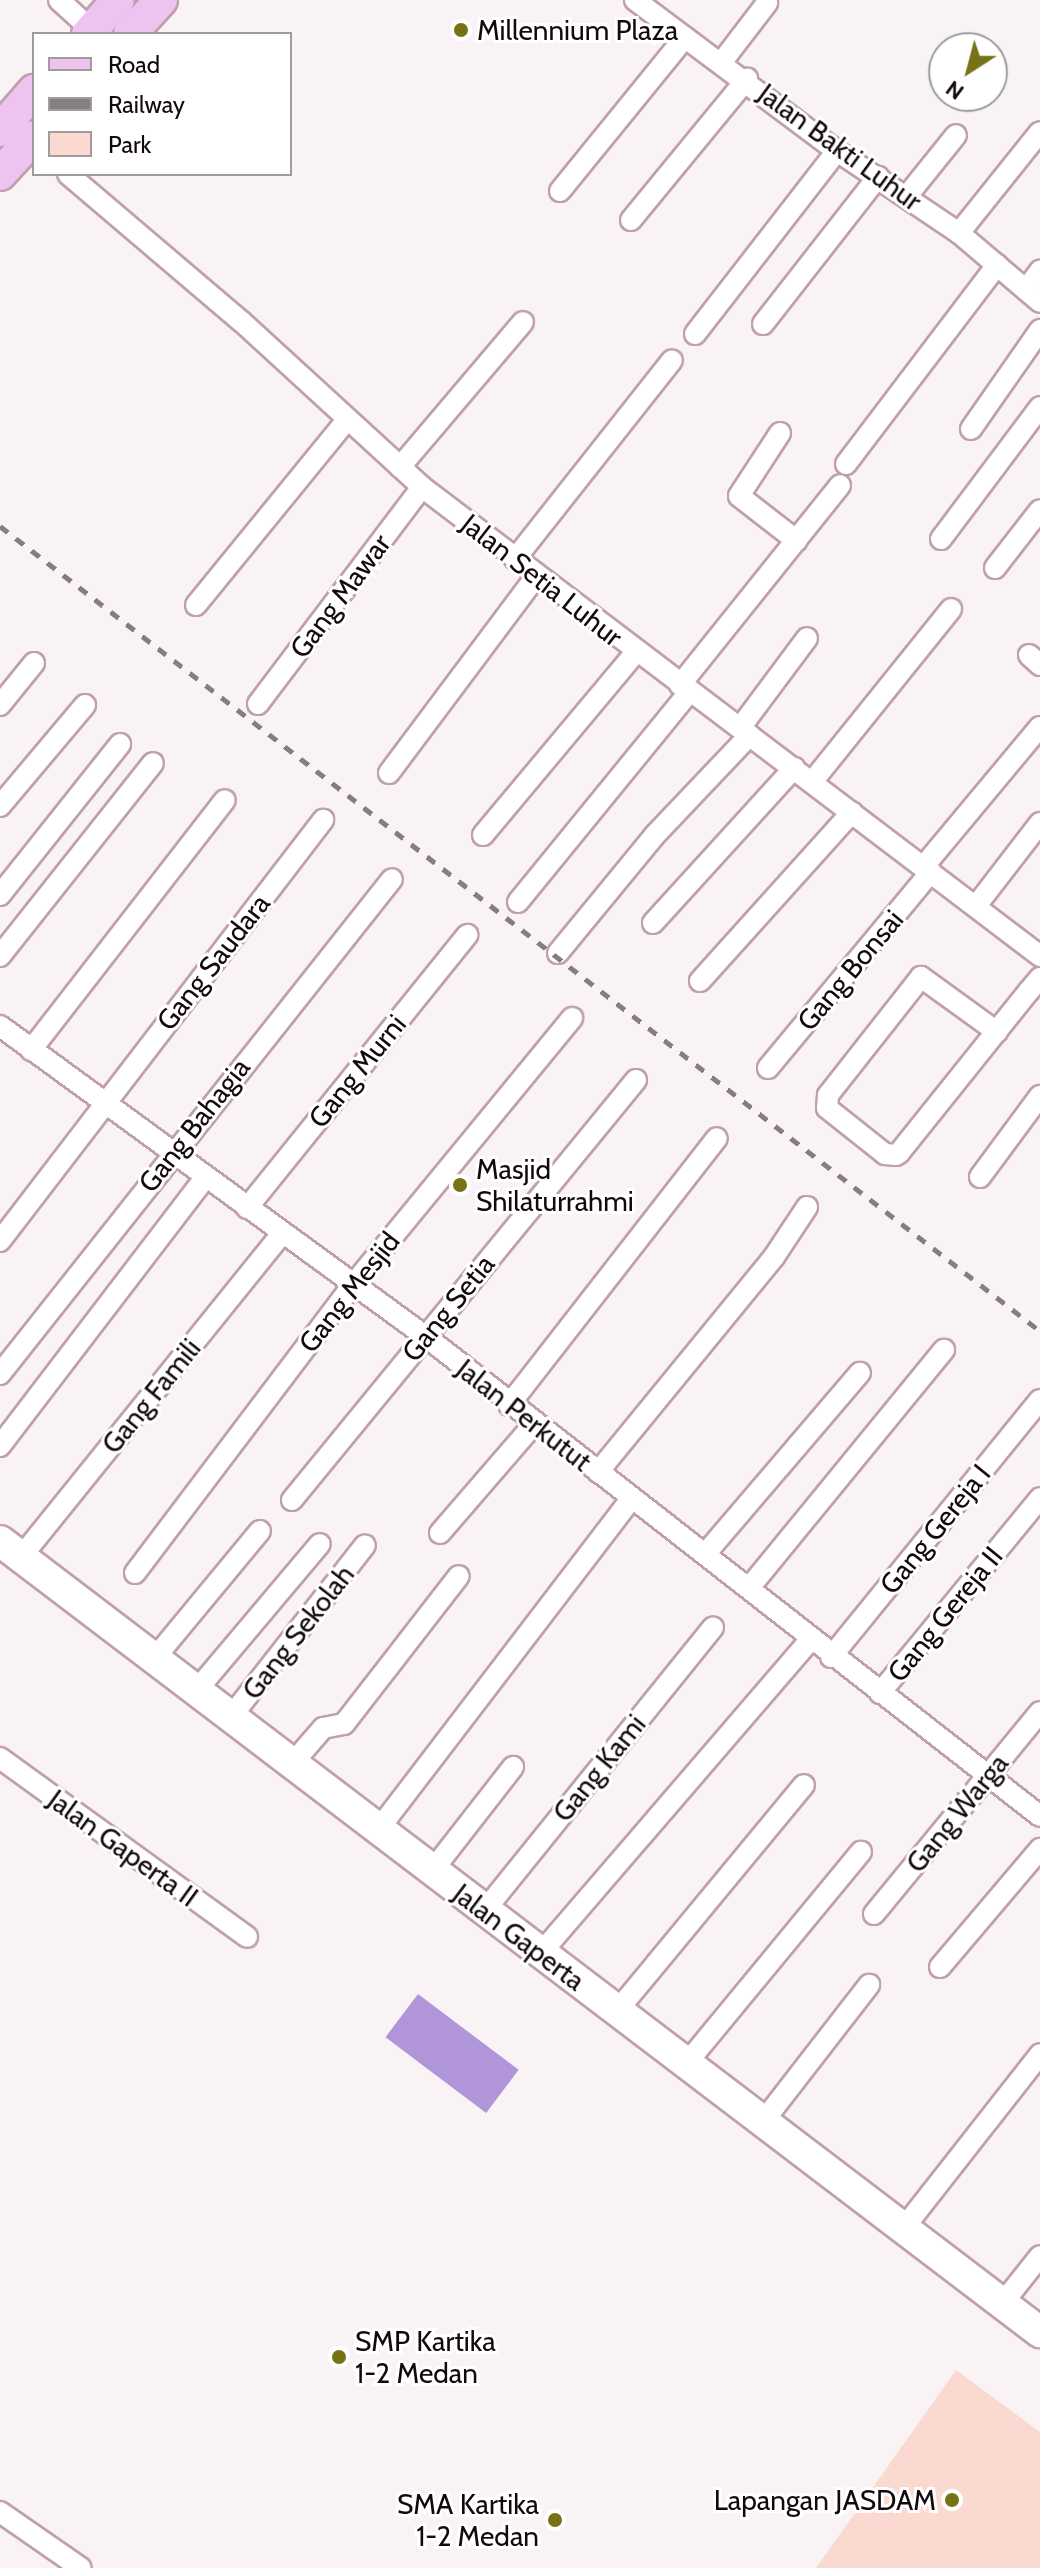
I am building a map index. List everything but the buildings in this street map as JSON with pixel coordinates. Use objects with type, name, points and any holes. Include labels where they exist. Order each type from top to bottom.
[{"type":"main road","points":[[90,32],[118,0]]},
{"type":"main road","points":[[132,32],[161,0]]},
{"type":"main road","points":[[0,174],[21,135],[32,98]]},
{"type":"street","points":[[59,0],[90,32]]},
{"type":"street","name":"Jalan Bakti Luhur","points":[[635,0],[747,79],[837,151],[959,233],[1033,296]]},
{"type":"street","points":[[721,63],[767,3]]},
{"type":"street","points":[[560,191],[685,37]]},
{"type":"street","points":[[631,220],[747,79]]},
{"type":"street","points":[[959,233],[1040,132]]},
{"type":"street","points":[[907,196],[956,135]]},
{"type":"street","points":[[695,334],[837,151]]},
{"type":"street","name":"Jalan Setia Luhur","points":[[70,176],[422,487],[1040,956]]},
{"type":"street","points":[[763,324],[878,177]]},
{"type":"street","points":[[846,464],[997,265]]},
{"type":"street","points":[[1033,296],[1040,271]]},
{"type":"street","points":[[400,467],[523,322]]},
{"type":"street","points":[[971,429],[1040,330]]},
{"type":"street","points":[[515,559],[672,360]]},
{"type":"street","points":[[941,539],[1040,407]]},
{"type":"street","points":[[196,605],[347,420]]},
{"type":"street","points":[[780,433],[739,496],[797,541]]},
{"type":"street","points":[[518,902],[840,485]]},
{"type":"street","name":"Gang Mawar","points":[[258,704],[422,487]]},
{"type":"street","points":[[995,568],[1040,510]]},
{"type":"street","points":[[389,773],[537,575]]},
{"type":"street","points":[[812,782],[951,609]]},
{"type":"street","points":[[558,953],[745,731],[807,638]]},
{"type":"street","points":[[483,835],[636,652]]},
{"type":"street","points":[[0,705],[34,663]]},
{"type":"street","points":[[0,806],[85,705]]},
{"type":"street","name":"Gang Bonsai","points":[[768,1068],[1040,727]]},
{"type":"street","points":[[0,895],[120,744]]},
{"type":"street","points":[[0,956],[153,763]]},
{"type":"street","points":[[653,923],[794,768]]},
{"type":"street","points":[[31,1050],[225,800]]},
{"type":"street","points":[[700,981],[852,812]]},
{"type":"street","name":"Gang Saudara","points":[[0,1241],[323,820]]},
{"type":"street","points":[[976,906],[1040,823]]},
{"type":"street","name":"Gang Bahagia","points":[[0,1374],[172,1152],[392,879]]},
{"type":"street","name":"Gang Murni","points":[[247,1208],[467,935]]},
{"type":"street","points":[[997,1032],[921,977],[828,1095],[827,1108],[885,1154],[896,1155],[997,1032],[1040,978]]},
{"type":"street","name":"Gang Mesjid","points":[[135,1573],[352,1286],[572,1018]]},
{"type":"street","name":"Jalan Perkutut","points":[[0,1026],[204,1179],[425,1336],[509,1405],[706,1553],[831,1657],[1040,1816]]},
{"type":"street","name":"Gang Setia","points":[[292,1500],[636,1080]]},
{"type":"street","points":[[980,1177],[1040,1096]]},
{"type":"street","points":[[509,1405],[717,1138]]},
{"type":"street","points":[[0,1446],[204,1179]]},
{"type":"street","points":[[598,1472],[774,1257],[807,1207]]},
{"type":"street","name":"Gang Famili","points":[[11,1549],[281,1235]]},
{"type":"street","points":[[749,1588],[944,1350]]},
{"type":"street","points":[[706,1553],[860,1373]]},
{"type":"street","name":"Gang Gereja I","points":[[831,1657],[1040,1400]]},
{"type":"street","points":[[440,1533],[534,1424]]},
{"type":"street","points":[[378,1830],[632,1498]]},
{"type":"street","name":"Gang Gereja II","points":[[880,1693],[1040,1498]]},
{"type":"street","points":[[154,1659],[260,1531]]},
{"type":"street","points":[[196,1691],[320,1544]]},
{"type":"street","name":"Gang Sekolah","points":[[230,1718],[365,1545]]},
{"type":"street","name":"Jalan Gaperta","points":[[11,1549],[762,2123],[1002,2304],[1037,2325]]},
{"type":"street","points":[[291,1765],[323,1728],[344,1724],[459,1576]]},
{"type":"street","name":"Gang Kami","points":[[485,1910],[713,1627]]},
{"type":"street","points":[[540,1954],[810,1640]]},
{"type":"street","name":"Gang Warga","points":[[874,1914],[1040,1712]]},
{"type":"street","name":"Jalan Gaperta II","points":[[0,1758],[247,1937]]},
{"type":"street","points":[[432,1871],[513,1767]]},
{"type":"street","points":[[617,2011],[804,1785]]},
{"type":"street","points":[[940,1967],[1040,1849]]},
{"type":"street","points":[[686,2064],[861,1852]]},
{"type":"street","points":[[762,2123],[869,1985]]},
{"type":"street","points":[[903,2229],[1040,2054]]},
{"type":"street","points":[[1002,2304],[1040,2256]]},
{"type":"street","points":[[0,2512],[81,2568]]},
{"type":"green space","name":"Lapangan JASDAM","points":[[956,2370],[1040,2432],[1040,2568],[816,2568]]},
{"type":"shaded area","points":[[418,1994],[519,2070],[486,2113],[386,2037]]},
{"type":"railway","points":[[0,526],[1040,1331]]},
{"type":"place","name":"Millennium Plaza","points":[[461,30]]},
{"type":"place","name":"Masjid Shilaturrahmi","points":[[460,1185]]},
{"type":"place","name":"SMP Kartika 1-2 Medan","points":[[339,2357]]},
{"type":"place","name":"Lapangan JASDAM","points":[[952,2500]]},
{"type":"place","name":"SMA Kartika 1-2 Medan","points":[[555,2520]]}]
